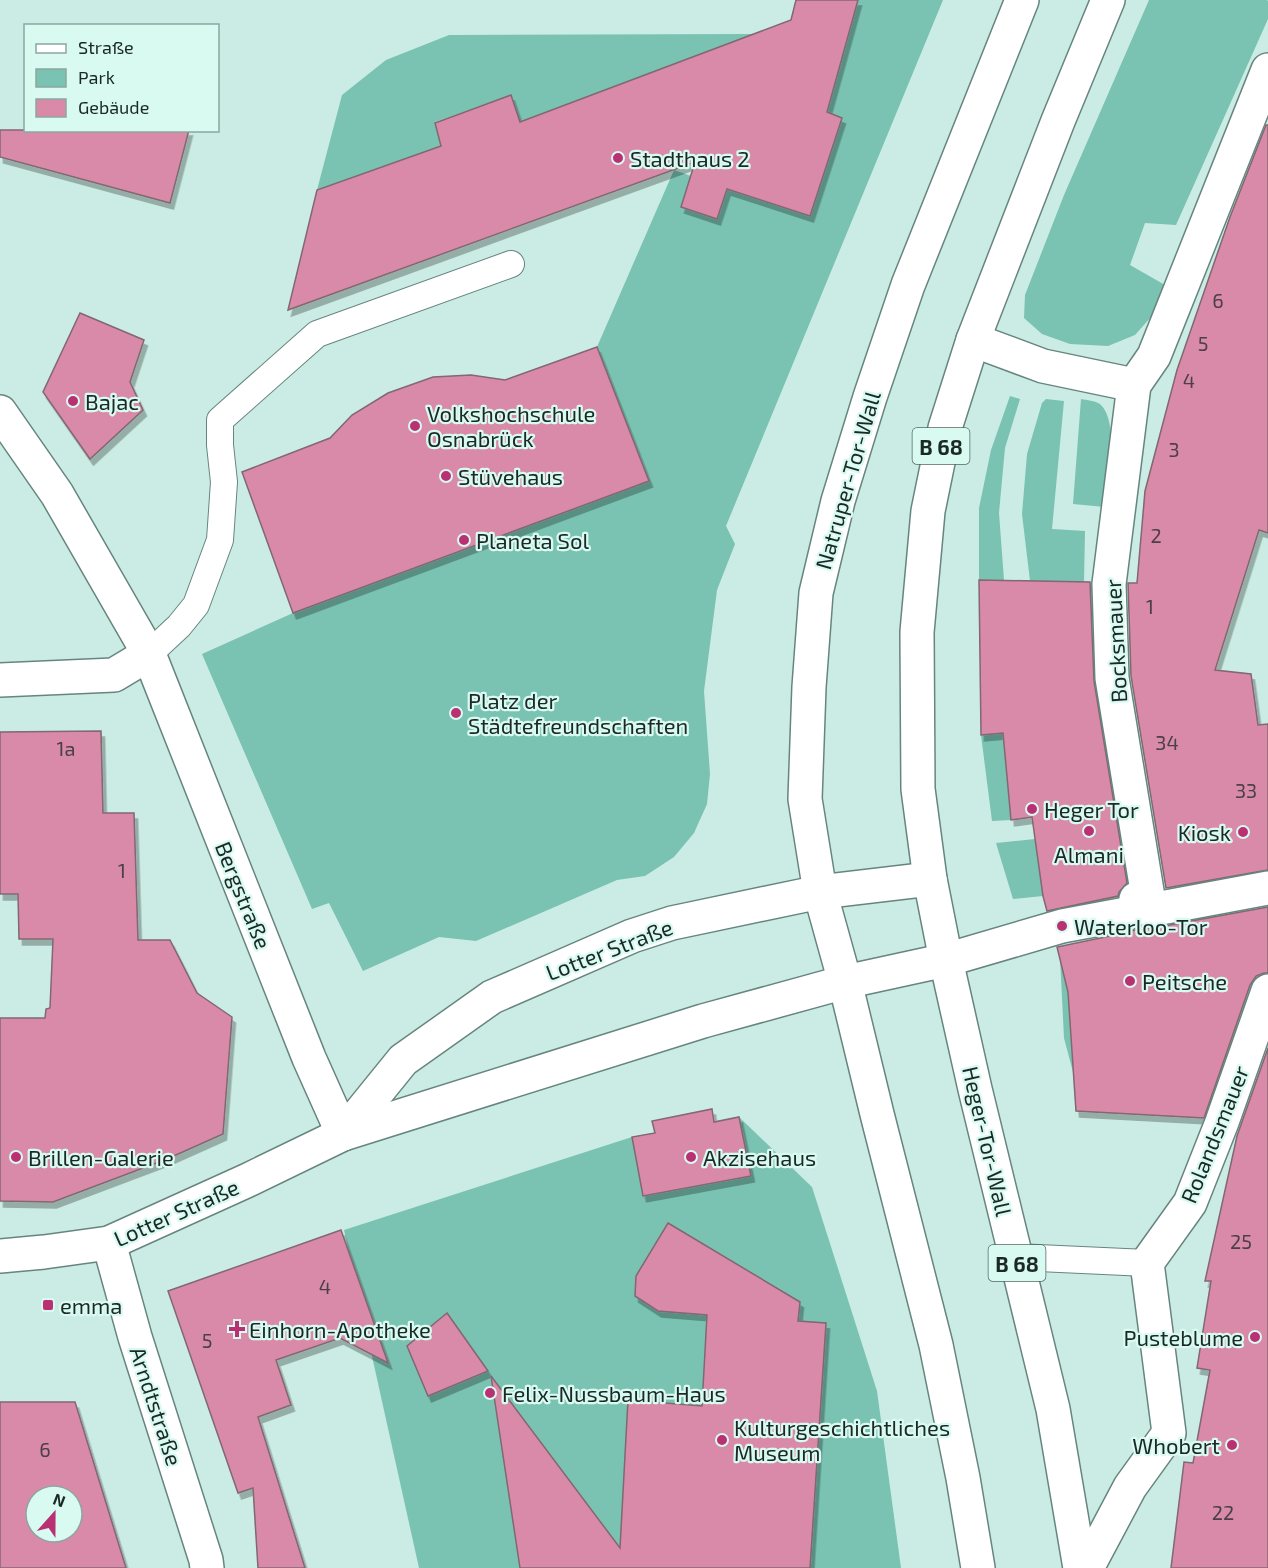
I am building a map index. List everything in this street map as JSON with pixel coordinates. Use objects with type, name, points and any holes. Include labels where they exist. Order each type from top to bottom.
[{"type":"street","name":"Natruper-Tor-Wall","points":[[845,982],[820,892],[805,799],[809,687],[816,593],[838,501],[908,285],[1022,0]]},
{"type":"street","name":"B 68","points":[[946,960],[930,879],[918,789],[917,632],[928,511],[945,428],[973,340],[1058,121],[1108,0]]},
{"type":"street","name":"Bocksmauer","points":[[1126,910],[1112,678],[1109,584],[1134,385],[1154,356],[1268,70]]},
{"type":"street","points":[[973,340],[1043,366],[1134,385]]},
{"type":"street","name":"Bergstraße","points":[[0,412],[57,494],[149,654],[309,1058],[343,1134]]},
{"type":"street","points":[[0,680],[114,675],[149,654]]},
{"type":"street","name":"Lotter Straße","points":[[343,1134],[403,1060],[492,997],[632,936],[662,926],[820,892],[930,879]]},
{"type":"street","points":[[1126,910],[1150,910],[1268,888]]},
{"type":"street","name":"Lotter Straße","points":[[0,1256],[109,1242],[246,1181],[343,1134],[703,1021],[845,982],[946,960],[1126,910]]},
{"type":"street","name":"Heger-Tor-Wall","points":[[946,960],[1053,1409],[1080,1568]]},
{"type":"street","points":[[845,982],[936,1345],[963,1478],[978,1568]]},
{"type":"street","name":"Rolandsmauer","points":[[1147,1263],[1190,1203],[1222,1122],[1268,991]]},
{"type":"street","name":"Arndtstraße","points":[[109,1242],[135,1337],[207,1568]]},
{"type":"street","points":[[1087,1568],[1130,1487],[1169,1433],[1147,1263]]},
{"type":"lane","points":[[149,654],[179,626],[196,605],[220,540],[224,482],[220,420],[317,334],[511,264]]},
{"type":"lane","points":[[1016,1257],[1147,1263]]},
{"type":"green space","name":"Platz der Städtefreundschaften","points":[[858,0],[943,0],[726,526],[735,544],[717,590],[704,691],[710,774],[707,804],[694,833],[674,857],[645,876],[617,880],[476,941],[439,937],[363,971],[329,903],[312,909],[202,654],[293,613],[649,481],[597,347],[674,170],[691,176],[681,207],[717,219],[727,189],[809,216],[842,118],[827,112]]},
{"type":"green space","points":[[1149,0],[1267,0],[1268,19],[1176,225],[1145,223],[1130,265],[1165,285],[1151,317],[1135,335],[1108,346],[1070,344],[1042,334],[1024,318],[1025,295],[1064,195]]},
{"type":"green space","points":[[754,34],[520,122],[510,95],[435,122],[441,146],[317,190],[342,95],[386,60],[449,35]]},
{"type":"green space","points":[[1010,396],[1020,399],[1005,448],[999,513],[1004,580],[979,580],[979,508],[991,450]]},
{"type":"green space","points":[[1046,399],[1064,401],[1052,529],[1085,531],[1084,582],[1030,581],[1022,514],[1027,454],[1042,403]]},
{"type":"green space","points":[[1081,399],[1100,404],[1110,424],[1111,453],[1105,507],[1073,504]]},
{"type":"green space","points":[[1003,733],[1011,820],[992,821],[981,735]]},
{"type":"green space","points":[[1035,839],[1043,896],[1013,899],[996,843]]},
{"type":"green space","points":[[1060,957],[1068,992],[1073,1072],[1064,1038]]},
{"type":"green space","points":[[739,1117],[812,1187],[877,1391],[901,1568],[419,1568],[344,1230],[632,1137]]},
{"type":"building","name":"Stadthaus 2","points":[[796,0],[858,0],[827,112],[842,118],[810,216],[727,189],[717,219],[681,207],[695,162],[288,310],[317,190],[441,146],[435,123],[511,95],[520,122],[791,20]]},
{"type":"building","points":[[1266,125],[1268,125],[1268,533],[1259,530],[1215,670],[1251,674],[1258,725],[1268,724],[1268,870],[1166,888],[1131,676],[1128,583],[1137,583],[1145,491],[1177,370],[1230,217]]},
{"type":"building","points":[[0,130],[188,132],[170,203],[0,157]]},
{"type":"building","points":[[80,313],[144,340],[130,382],[143,410],[90,459],[43,392]]},
{"type":"building","name":"Stüvehaus","points":[[597,347],[649,481],[293,613],[242,472],[330,438],[352,415],[388,393],[433,377],[471,375],[505,380]]},
{"type":"building","name":"Heger Tor","points":[[979,580],[1090,582],[1094,681],[1127,883],[1118,896],[1047,911],[1032,817],[1011,820],[1003,733],[981,735]]},
{"type":"building","points":[[101,731],[103,813],[134,813],[138,940],[170,940],[197,993],[232,1017],[223,1134],[167,1159],[53,1202],[0,1201],[0,1018],[45,1018],[46,1009],[50,1008],[53,939],[19,939],[18,894],[0,894],[0,732]]},
{"type":"building","points":[[1268,907],[1268,973],[1256,976],[1250,985],[1204,1118],[1076,1111],[1068,992],[1057,947],[1129,932],[1138,929],[1140,925],[1144,928],[1153,928]]},
{"type":"building","points":[[1268,1048],[1268,1568],[1171,1568],[1184,1462],[1193,1463],[1210,1370],[1197,1368],[1211,1281],[1205,1281],[1237,1136]]},
{"type":"building","name":"Akzisehaus","points":[[712,1109],[714,1122],[739,1117],[751,1176],[643,1196],[632,1137],[655,1133],[652,1121]]},
{"type":"building","name":"Kulturgeschichtliches Museum","points":[[668,1223],[800,1302],[798,1321],[826,1323],[810,1568],[520,1568],[491,1376],[620,1548],[628,1400],[702,1406],[707,1315],[658,1311],[635,1296],[636,1276]]},
{"type":"building","points":[[341,1230],[388,1363],[340,1338],[276,1360],[291,1405],[258,1417],[305,1568],[258,1568],[253,1488],[238,1493],[168,1291]]},
{"type":"building","points":[[447,1313],[488,1371],[428,1396],[407,1346]]},
{"type":"building","points":[[0,1402],[75,1402],[126,1568],[0,1568]]},
{"type":"place","name":"Stadthaus 2","points":[[618,158]]},
{"type":"place","name":"Bajac","points":[[73,401]]},
{"type":"place","name":"Volkshochschule Osnabrück","points":[[415,426]]},
{"type":"place","name":"Stüvehaus","points":[[446,476]]},
{"type":"place","name":"Planeta Sol","points":[[464,540]]},
{"type":"place","name":"Platz der Städtefreundschaften","points":[[456,713]]},
{"type":"place","name":"Heger Tor","points":[[1032,809]]},
{"type":"place","name":"Almani","points":[[1089,831]]},
{"type":"place","name":"Kiosk","points":[[1243,832]]},
{"type":"place","name":"Waterloo-Tor","points":[[1062,926]]},
{"type":"place","name":"Peitsche","points":[[1130,981]]},
{"type":"place","name":"Brillen-Galerie","points":[[16,1157]]},
{"type":"place","name":"Akzisehaus","points":[[691,1157]]},
{"type":"place","name":"emma","points":[[48,1305]]},
{"type":"place","name":"Einhorn-Apotheke","points":[[237,1329]]},
{"type":"place","name":"Pusteblume","points":[[1255,1337]]},
{"type":"place","name":"Felix-Nussbaum-Haus","points":[[490,1393]]},
{"type":"place","name":"Kulturgeschichtliches Museum","points":[[722,1440]]},
{"type":"place","name":"Whobert","points":[[1232,1445]]}]
